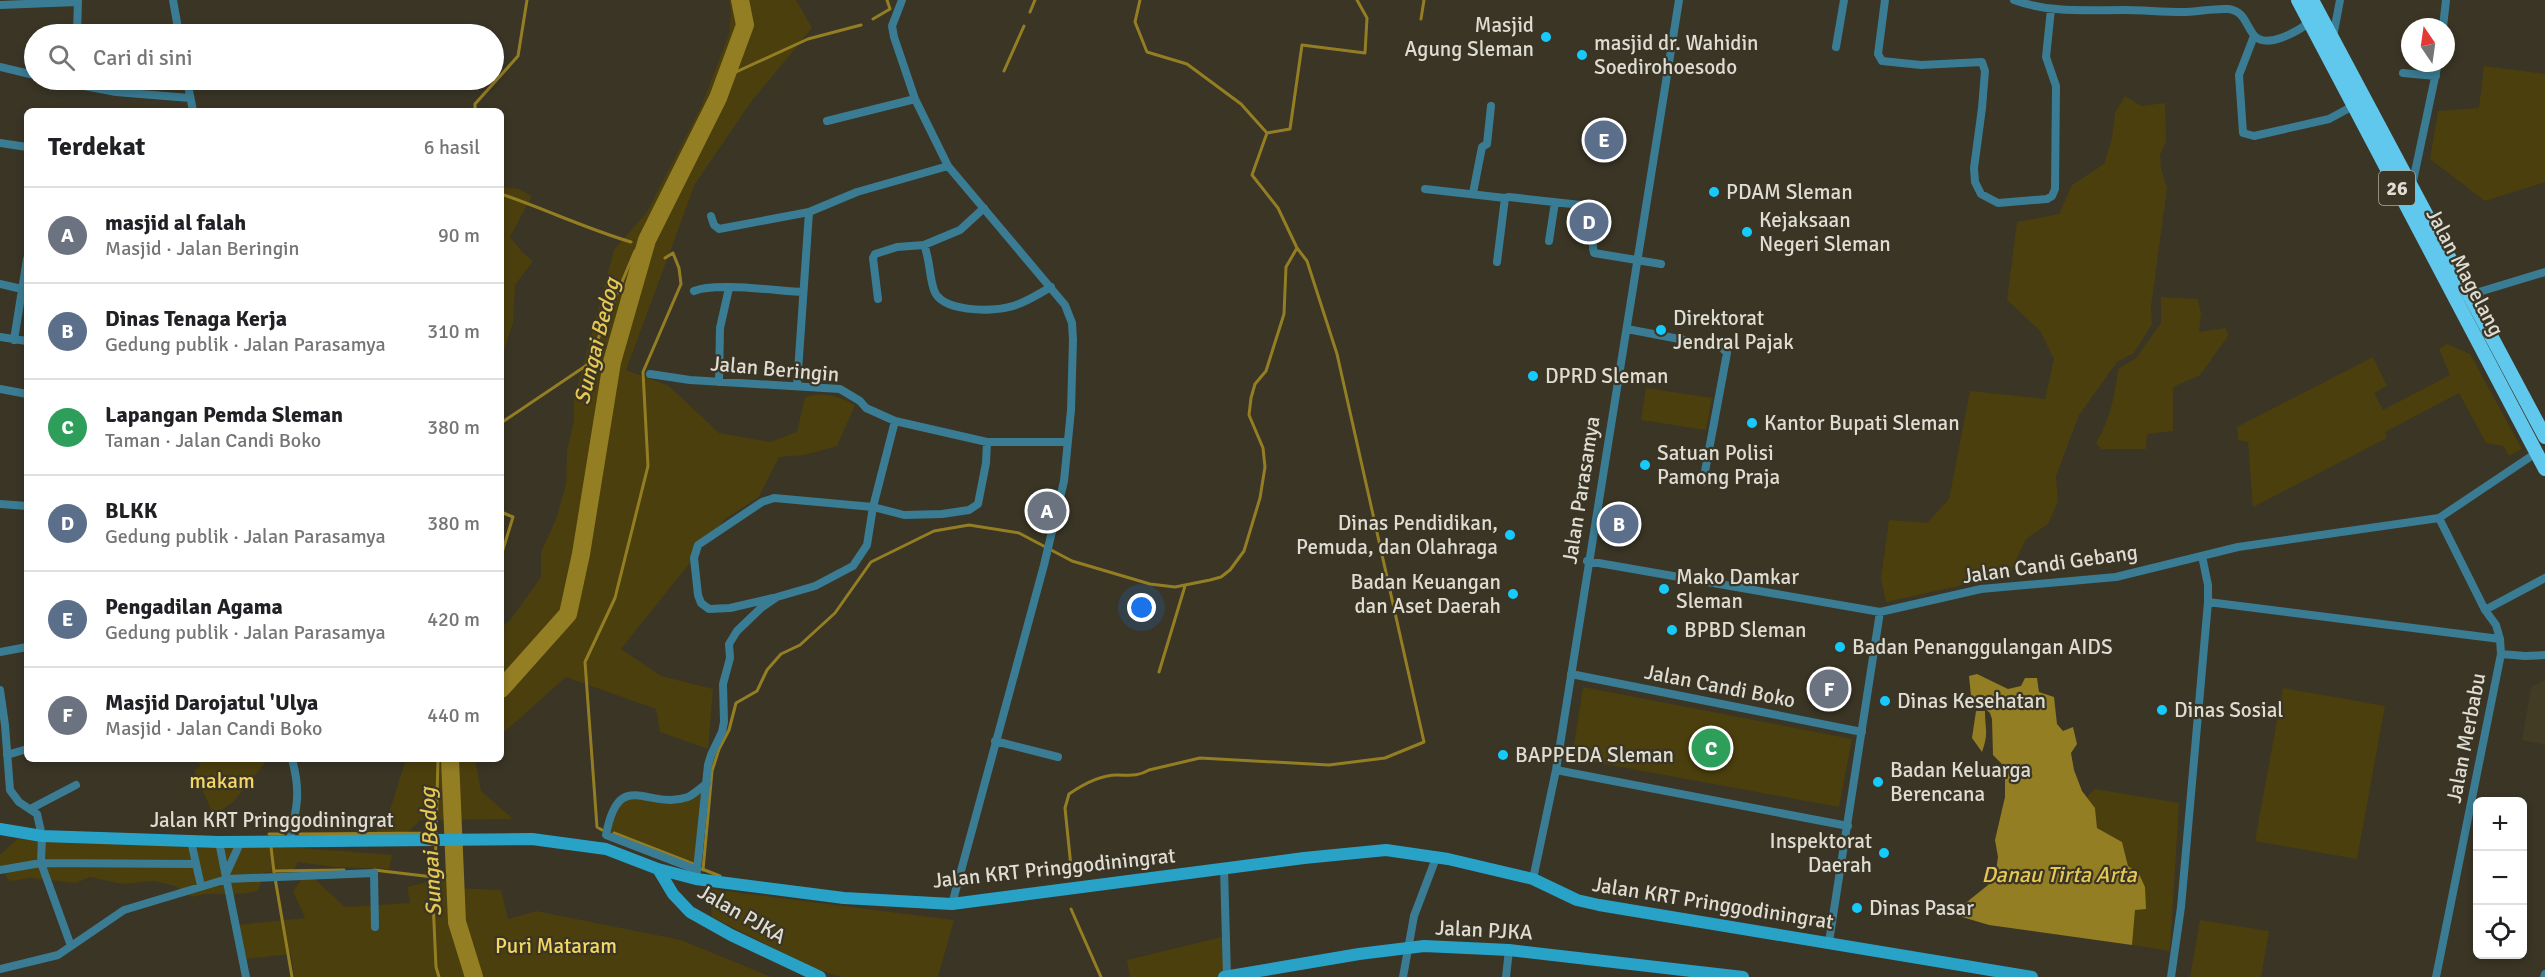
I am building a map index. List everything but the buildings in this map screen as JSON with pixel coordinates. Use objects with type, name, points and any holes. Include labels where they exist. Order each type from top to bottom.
[{"type":"highway","name":"Jalan Magelang","points":[[2298,0],[2353,106],[2502,372],[2545,437]]},
{"type":"highway","name":"Jalan Magelang","points":[[2312,0],[2469,295],[2536,453],[2545,469]]},
{"type":"main road","name":"Jalan KRT Pringgodiningrat","points":[[0,829],[42,836],[219,842],[532,839],[606,849],[658,869],[844,898],[952,904],[1368,851],[1404,852],[1533,879],[1577,900],[1599,905],[2032,977]]},
{"type":"main road","name":"Jalan PJKA","points":[[658,869],[673,894],[690,912],[731,935],[820,977]]},
{"type":"main road","name":"Jalan PJKA","points":[[1226,977],[1409,947],[1445,946],[1509,950],[1743,977]]},
{"type":"street","points":[[173,0],[178,24]]},
{"type":"street","points":[[902,0],[892,26],[915,99],[948,166],[1051,287],[1065,305],[1072,323],[1071,411],[1064,481],[1044,565],[952,904]]},
{"type":"street","name":"Jalan Parasamya","points":[[1533,879],[1556,770],[1587,561],[1627,329],[1679,0]]},
{"type":"street","points":[[1836,47],[1845,0]]},
{"type":"street","points":[[1885,0],[1878,54],[1882,61],[1921,65],[1982,62],[1985,71],[1974,168],[1975,182],[1981,194],[1998,203],[2047,199],[2052,196],[2055,189],[2056,86],[2046,57],[2051,9]]},
{"type":"street","points":[[2014,0],[2051,9],[2237,11],[2244,18],[2254,36],[2260,39],[2282,38],[2293,34],[2310,22]]},
{"type":"street","points":[[2333,38],[2340,0]]},
{"type":"street","points":[[2444,18],[2446,0]]},
{"type":"street","points":[[0,5],[77,1],[77,24]]},
{"type":"street","points":[[2254,36],[2239,75],[2243,133],[2254,136],[2329,119],[2353,106]]},
{"type":"street","points":[[0,67],[24,73]]},
{"type":"street","points":[[2412,189],[2437,72]]},
{"type":"street","points":[[2403,74],[2436,76]]},
{"type":"street","points":[[106,90],[190,98]]},
{"type":"street","points":[[189,90],[192,108]]},
{"type":"street","points":[[827,121],[915,99]]},
{"type":"street","points":[[1473,193],[1482,147],[1487,144],[1491,106]]},
{"type":"street","points":[[0,143],[24,147]]},
{"type":"street","points":[[711,216],[714,225],[720,229],[809,212],[857,192],[948,166]]},
{"type":"street","points":[[1425,189],[1590,206],[1593,209],[1594,253],[1661,264]]},
{"type":"street","points":[[1497,262],[1505,198]]},
{"type":"street","points":[[1548,241],[1555,202]]},
{"type":"street","points":[[878,299],[873,258],[875,254],[897,247],[924,245],[960,230],[984,208]]},
{"type":"street","points":[[797,386],[809,212]]},
{"type":"street","points":[[924,245],[934,291],[942,302],[951,306],[971,309],[1008,308],[1051,287]]},
{"type":"street","points":[[2469,295],[2545,272]]},
{"type":"street","points":[[0,284],[24,290]]},
{"type":"street","points":[[694,291],[705,288],[729,288],[803,292]]},
{"type":"street","points":[[719,382],[720,328],[729,288]]},
{"type":"street","points":[[14,340],[24,295]]},
{"type":"street","points":[[1627,329],[1721,347],[1727,352],[1703,482]]},
{"type":"street","points":[[0,337],[24,342]]},
{"type":"street","name":"Jalan Beringin","points":[[650,374],[719,382],[840,389],[860,401],[866,408],[895,421],[987,442],[1067,442]]},
{"type":"street","points":[[0,389],[24,393]]},
{"type":"street","points":[[895,421],[873,507],[867,545],[853,566],[815,586],[777,597],[730,608],[709,609],[702,603],[698,595],[694,558],[698,545],[767,499],[822,501],[873,507],[904,516],[969,510],[978,504],[986,463],[987,442]]},
{"type":"street","name":"Jalan Candi Gebang","points":[[1587,561],[1880,612],[1981,589],[2116,577],[2238,547],[2439,518],[2536,453]]},
{"type":"street","points":[[0,504],[24,506]]},
{"type":"street","name":"Jalan Merbabu","points":[[2436,977],[2500,654],[2500,639],[2496,625],[2485,610],[2439,518]]},
{"type":"street","points":[[2171,977],[2181,907],[2208,602],[2208,585],[2202,556]]},
{"type":"street","points":[[2485,610],[2545,578]]},
{"type":"street","points":[[707,783],[689,796],[676,799],[636,795],[618,801],[613,807],[606,835],[697,874],[711,754],[723,732],[723,684],[730,658],[729,644],[737,631],[761,608],[777,597]]},
{"type":"street","points":[[2208,602],[2500,639]]},
{"type":"street","points":[[1829,942],[1880,612]]},
{"type":"street","points":[[0,652],[24,648]]},
{"type":"street","points":[[2500,654],[2545,655]]},
{"type":"street","name":"Jalan Candi Boko","points":[[1571,674],[1862,732]]},
{"type":"street","points":[[0,690],[10,790],[19,802],[32,808],[37,814],[42,836],[41,863],[71,946]]},
{"type":"street","points":[[995,741],[1058,757]]},
{"type":"street","points":[[7,754],[24,750]]},
{"type":"street","points":[[290,840],[298,805],[299,784],[293,762]]},
{"type":"street","points":[[1556,770],[1848,826]]},
{"type":"street","points":[[32,808],[76,785]]},
{"type":"street","points":[[191,841],[201,886]]},
{"type":"street","points":[[227,877],[242,841]]},
{"type":"street","points":[[219,842],[246,977]]},
{"type":"street","points":[[1403,977],[1418,904],[1436,858]]},
{"type":"street","points":[[0,870],[41,863],[196,864]]},
{"type":"street","points":[[1224,868],[1226,977]]},
{"type":"street","points":[[0,969],[58,955],[123,910],[227,877],[374,873],[375,927]]},
{"type":"street","points":[[1506,977],[1509,950]]},
{"type":"street","points":[[14,966],[14,977]]},
{"type":"shaded area","points":[[2545,680],[2545,745],[2522,740],[2531,687]]},
{"type":"green space","points":[[729,0],[796,0],[812,28],[751,102],[695,184],[626,370],[669,386],[719,433],[770,442],[797,432],[805,397],[819,394],[831,395],[855,405],[837,446],[805,455],[779,457],[759,497],[725,519],[621,649],[661,676],[713,689],[708,749],[660,732],[656,709],[566,677],[504,732],[504,625],[541,577],[541,552],[556,519],[566,484],[567,451],[574,421],[574,400],[614,250],[647,212],[701,107],[729,34],[731,11]]},
{"type":"green space","points":[[2484,66],[2545,74],[2545,182],[2485,201],[2430,159],[2438,111],[2479,108]]},
{"type":"green space","points":[[2125,96],[2141,106],[2165,103],[2166,142],[2160,155],[2167,188],[2151,307],[2152,324],[2134,353],[2117,362],[2079,415],[2056,476],[2058,502],[2048,524],[2026,539],[2009,575],[1886,602],[1881,579],[1889,520],[1927,523],[1949,499],[1970,391],[2045,399],[2054,359],[2040,331],[2007,300],[2017,222],[2059,214],[2072,185],[2104,164],[2112,138],[2115,113]]},
{"type":"green space","points":[[504,187],[519,189],[532,196],[510,237],[533,261],[515,285],[513,323],[504,351]]},
{"type":"green space","points":[[2161,297],[2198,299],[2201,313],[2199,332],[2226,328],[2228,336],[2200,375],[2173,387],[2173,431],[2147,434],[2146,449],[2101,449],[2096,443],[2111,407],[2118,369],[2136,358],[2161,323]]},
{"type":"green space","points":[[2447,344],[2470,354],[2522,449],[2509,456],[2503,446],[2486,443],[2459,393],[2385,432],[2387,438],[2253,507],[2248,442],[2238,440],[2237,427],[2373,357],[2387,386],[2374,393],[2383,410],[2450,375],[2439,349]]},
{"type":"green space","points":[[1646,388],[1712,398],[1706,430],[1641,420]]},
{"type":"green space","points":[[1583,687],[1852,739],[1839,807],[1572,758]]},
{"type":"green space","points":[[2283,688],[2385,706],[2357,859],[2255,841]]},
{"type":"green space","name":"makam","points":[[199,762],[264,762],[234,801],[214,816],[194,771],[201,766]]},
{"type":"green space","points":[[405,762],[476,762],[481,791],[513,819],[420,820],[406,835],[378,834],[375,823],[388,816]]},
{"type":"green space","points":[[707,783],[698,868],[609,837],[615,808],[623,799],[676,799]]},
{"type":"green space","points":[[2095,789],[2179,803],[2170,951],[2132,945],[2135,909],[2146,909],[2139,874],[2128,866],[2122,842],[2097,828],[2095,808],[2087,797]]},
{"type":"green space","points":[[17,839],[302,848],[392,855],[389,869],[334,867],[298,862],[293,871],[265,872],[258,890],[250,893],[209,894],[192,897],[175,886],[155,881],[122,884],[90,877],[76,883],[31,878],[10,881],[0,868],[0,855]]},
{"type":"green space","name":"Puri Mataram","points":[[307,872],[345,907],[410,903],[407,887],[455,875],[456,888],[501,890],[508,919],[536,911],[681,940],[771,977],[294,977],[291,954],[245,959],[238,925],[305,918],[293,891]]},
{"type":"green space","points":[[709,889],[954,920],[938,977],[841,977],[811,967],[712,917]]},
{"type":"green space","points":[[2200,920],[2269,931],[2261,977],[2190,977]]},
{"type":"green space","points":[[1226,936],[1224,977],[1130,977],[1127,960]]},
{"type":"water","name":"Danau Tirta Arta","points":[[1977,674],[2008,689],[2021,686],[2025,678],[2037,678],[2039,692],[2054,697],[2057,724],[2063,731],[2073,727],[2077,744],[2071,753],[2074,770],[2082,791],[2095,808],[2097,828],[2122,842],[2128,866],[2139,874],[2145,887],[2146,909],[2135,910],[2132,945],[1989,925],[1952,914],[1988,885],[1996,871],[1998,857],[1995,840],[2005,797],[2005,767],[1993,755],[1990,713],[1971,696],[1969,676]]},
{"type":"water","points":[[1976,711],[1985,711],[1986,736],[1982,752],[1972,738]]},
{"type":"waterway","points":[[504,72],[518,56],[527,0]]},
{"type":"waterway","name":"Sungai Bedog","points":[[504,686],[568,614],[581,554],[612,362],[647,240],[718,98],[745,25],[740,0]]},
{"type":"waterway","points":[[873,19],[890,9],[887,0]]},
{"type":"waterway","points":[[1030,12],[1035,0]]},
{"type":"waterway","points":[[1071,867],[1065,808],[1069,794],[1098,779],[1111,775],[1137,775],[1200,758],[1329,765],[1385,758],[1424,742],[1337,354],[1307,261],[1297,248],[1278,208],[1252,175],[1267,133],[1241,104],[1187,64],[1147,52],[1135,22],[1140,0]]},
{"type":"waterway","points":[[1267,133],[1290,129],[1302,45],[1365,53],[1367,18],[1357,0]]},
{"type":"waterway","points":[[1421,19],[1424,0]]},
{"type":"waterway","points":[[725,77],[808,39],[861,25]]},
{"type":"waterway","points":[[1004,71],[1024,26]]},
{"type":"waterway","points":[[475,108],[475,104],[488,90]]},
{"type":"waterway","points":[[504,195],[631,242]]},
{"type":"waterway","points":[[703,870],[712,771],[719,749],[729,730],[736,703],[757,691],[767,670],[781,654],[800,645],[835,613],[871,562],[934,531],[969,525],[1019,533],[1072,561],[1150,584],[1175,587],[1221,577],[1230,570],[1244,551],[1260,498],[1265,467],[1263,448],[1249,415],[1251,398],[1255,384],[1266,371],[1284,314],[1286,267],[1297,248]]},
{"type":"waterway","points":[[504,421],[587,365],[635,251]]},
{"type":"waterway","points":[[602,830],[597,827],[585,662],[615,598],[648,466],[643,372],[681,284],[679,268],[673,253],[665,258]]},
{"type":"waterway","points":[[504,513],[513,517],[504,546]]},
{"type":"waterway","points":[[1159,672],[1185,586]]},
{"type":"waterway","points":[[436,835],[438,762]]},
{"type":"waterway","name":"Sungai Bedog","points":[[450,762],[457,922],[474,977]]},
{"type":"waterway","points":[[300,834],[436,833]]},
{"type":"waterway","points":[[614,833],[696,865]]},
{"type":"waterway","points":[[269,834],[283,834]]},
{"type":"waterway","points":[[436,842],[433,901],[436,967],[439,977]]},
{"type":"waterway","points":[[271,847],[274,872]]},
{"type":"waterway","points":[[702,869],[720,876]]},
{"type":"waterway","points":[[274,871],[344,870]]},
{"type":"waterway","points":[[374,870],[433,877]]},
{"type":"waterway","points":[[275,878],[292,977]]},
{"type":"waterway","points":[[1071,909],[1101,977]]},
{"type":"place","name":"Masjid Agung Sleman","points":[[1546,37]]},
{"type":"place","name":"masjid dr. Wahidin Soedirohoesodo","points":[[1582,55]]},
{"type":"place","name":"Pengadilan Agama","points":[[1604,140]]},
{"type":"place","name":"PDAM Sleman","points":[[1714,192]]},
{"type":"place","name":"BLKK","points":[[1589,222]]},
{"type":"place","name":"Kejaksaan Negeri Sleman","points":[[1747,232]]},
{"type":"place","name":"Direktorat Jendral Pajak","points":[[1661,330]]},
{"type":"place","name":"DPRD Sleman","points":[[1533,376]]},
{"type":"place","name":"Kantor Bupati Sleman","points":[[1752,423]]},
{"type":"place","name":"Satuan Polisi Pamong Praja","points":[[1645,465]]},
{"type":"place","name":"masjid al falah","points":[[1047,511]]},
{"type":"place","name":"Dinas Tenaga Kerja","points":[[1619,524]]},
{"type":"place","name":"Dinas Pendidikan, Pemuda, dan Olahraga","points":[[1510,535]]},
{"type":"place","name":"Mako Damkar Sleman","points":[[1664,589]]},
{"type":"place","name":"Badan Keuangan dan Aset Daerah","points":[[1513,594]]},
{"type":"place","name":"BPBD Sleman","points":[[1672,630]]},
{"type":"place","name":"Badan Penanggulangan AIDS","points":[[1840,647]]},
{"type":"place","name":"Masjid Darojatul 'Ulya","points":[[1829,689]]},
{"type":"place","name":"Dinas Kesehatan","points":[[1885,701]]},
{"type":"place","name":"Dinas Sosial","points":[[2162,710]]},
{"type":"place","name":"Lapangan Pemda Sleman","points":[[1711,748]]},
{"type":"place","name":"BAPPEDA Sleman","points":[[1503,755]]},
{"type":"place","name":"Badan Keluarga Berencana","points":[[1878,782]]},
{"type":"place","name":"Inspektorat Daerah","points":[[1884,853]]},
{"type":"place","name":"Dinas Pasar","points":[[1857,908]]}]
